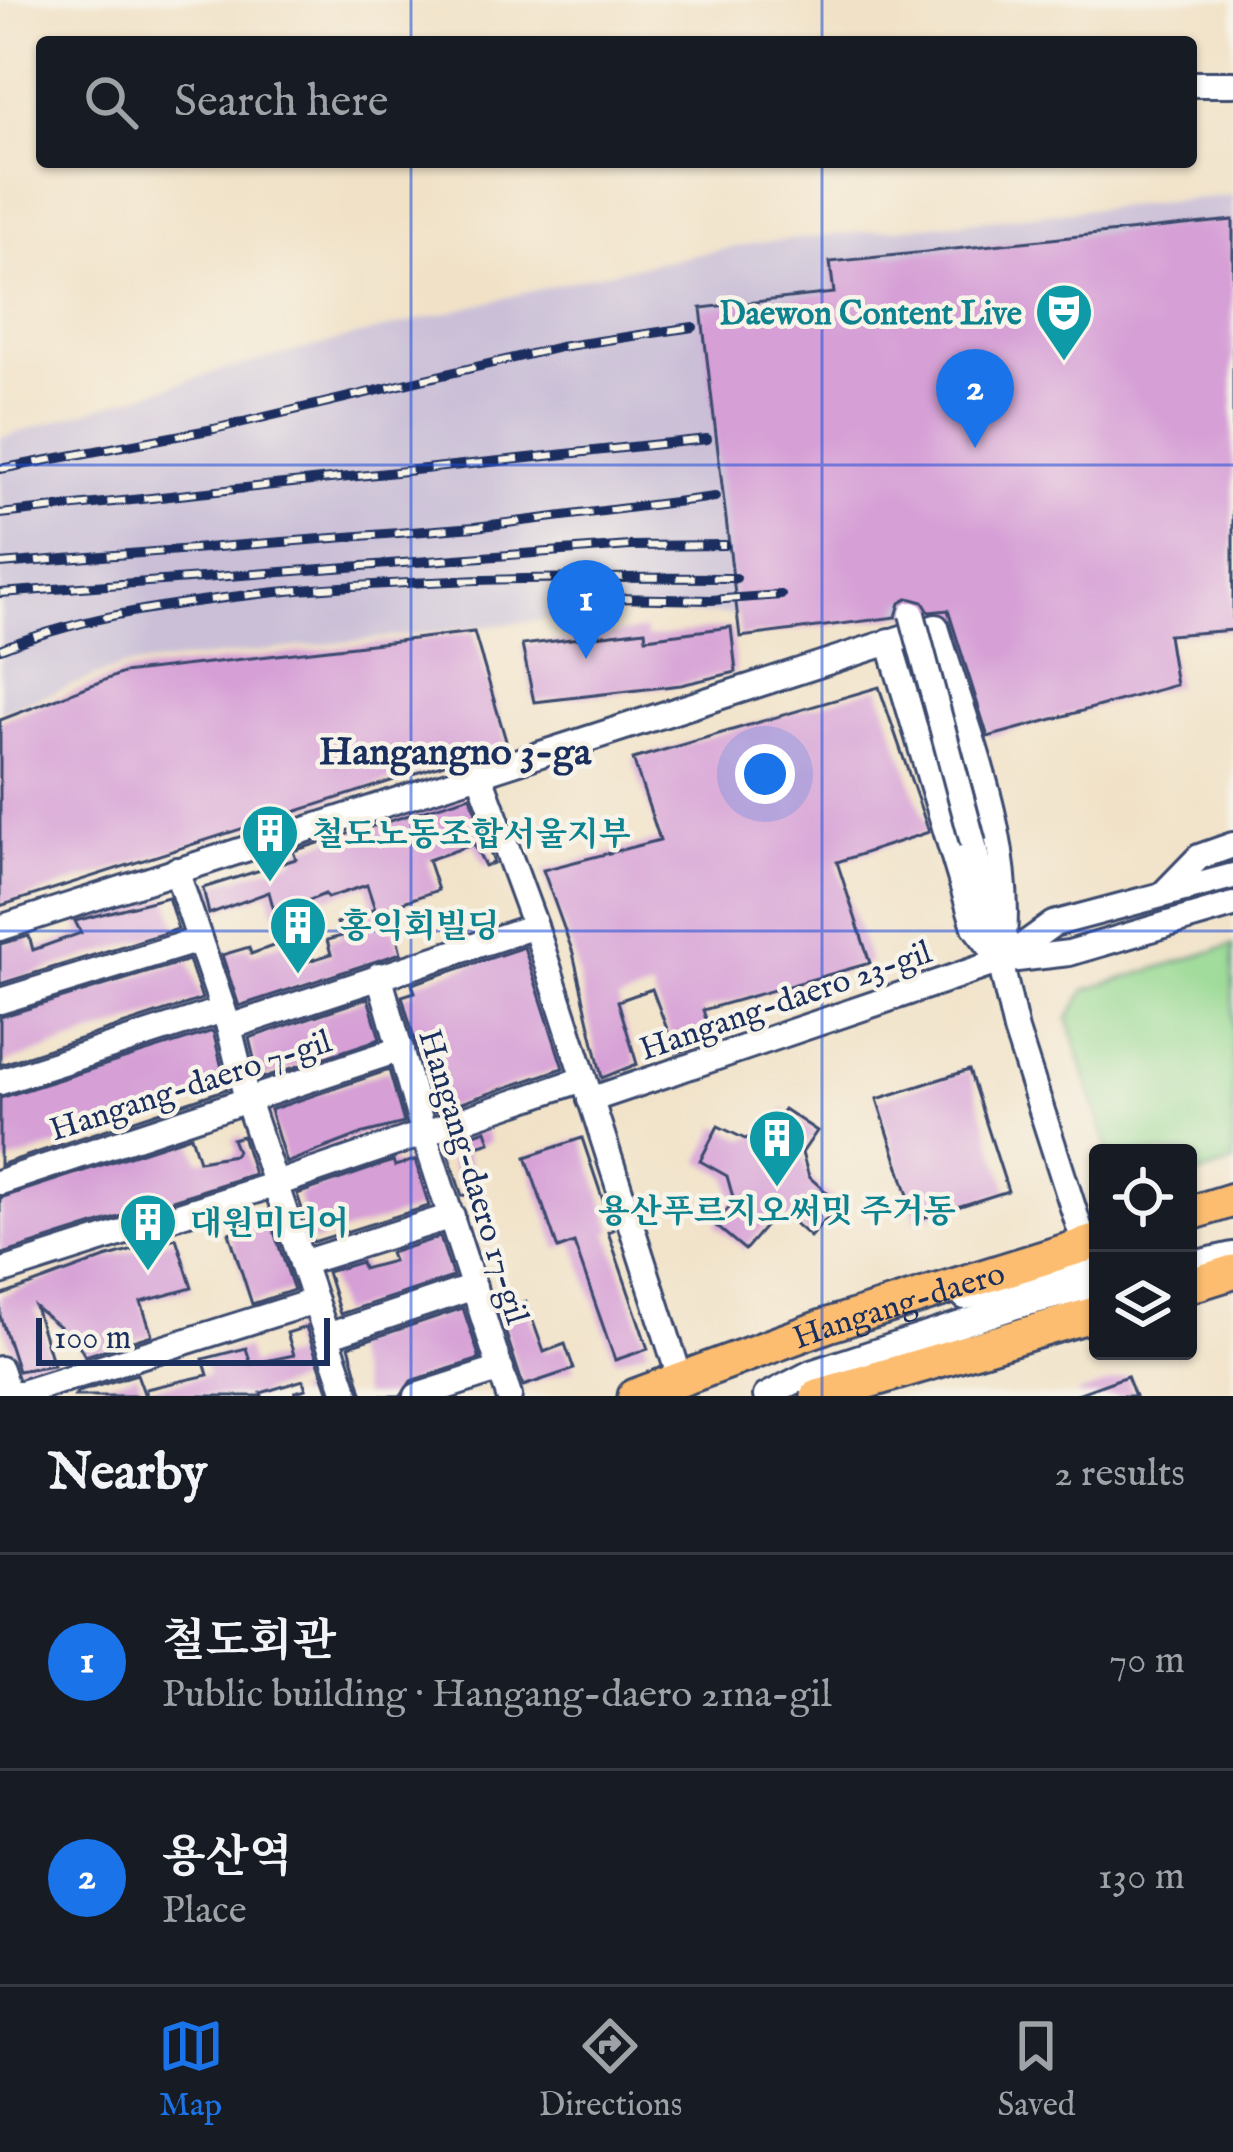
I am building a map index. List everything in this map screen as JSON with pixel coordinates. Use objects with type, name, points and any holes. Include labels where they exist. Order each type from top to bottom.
[{"type":"main road","points":[[1197,1211],[1233,1200]]},
{"type":"main road","name":"Hangang-daero","points":[[635,1396],[683,1389],[828,1325],[1089,1253]]},
{"type":"main road","points":[[1197,1283],[1233,1272]]},
{"type":"main road","name":"Hangang-daero","points":[[818,1396],[1089,1316]]},
{"type":"street","points":[[1197,84],[1233,84]]},
{"type":"street","points":[[912,614],[973,843],[1016,1030],[1089,1238]]},
{"type":"street","points":[[0,928],[936,627],[996,830],[1007,926],[1001,961]]},
{"type":"street","points":[[890,641],[975,927],[1001,961]]},
{"type":"street","points":[[480,776],[535,926],[683,1389]]},
{"type":"street","points":[[1163,895],[1233,827]]},
{"type":"street","points":[[1199,857],[1233,845]]},
{"type":"street","points":[[176,870],[347,1396]]},
{"type":"street","name":"Hangang-daero 23-gil","points":[[1001,961],[1053,924],[1233,876]]},
{"type":"street","name":"Hangang-daero 23-gil","points":[[275,1184],[424,1134],[1001,961],[1069,953],[1233,905]]},
{"type":"street","points":[[0,1082],[535,926]]},
{"type":"street","points":[[0,1001],[199,940]]},
{"type":"street","name":"Hangang-daero 17-gil","points":[[379,975],[424,1134],[509,1396]]},
{"type":"street","name":"Hangang-daero 7-gil","points":[[0,1182],[401,1049]]},
{"type":"street","points":[[0,1272],[275,1184]]},
{"type":"street","points":[[302,1263],[452,1216]]},
{"type":"street","points":[[1197,1248],[1233,1241]]},
{"type":"street","points":[[1197,1263],[1233,1255]]},
{"type":"street","points":[[326,1336],[474,1287]]},
{"type":"street","points":[[766,1396],[811,1373],[1089,1287]]},
{"type":"street","points":[[0,1370],[10,1396],[315,1301]]},
{"type":"street","points":[[417,1396],[501,1370]]},
{"type":"shaded area","points":[[1233,195],[1233,576],[920,616],[598,614],[121,667],[0,712],[0,438],[223,370],[603,273],[756,243]]},
{"type":"green space","points":[[1233,945],[1233,1163],[1197,1175],[1197,1144],[1106,1144],[1068,1019],[1085,990]]},
{"type":"building","points":[[1233,220],[1233,630],[1168,635],[1176,685],[988,737],[948,610],[929,612],[923,602],[909,598],[900,603],[896,617],[740,637],[701,308],[834,293],[830,262]]},
{"type":"building","points":[[731,627],[736,672],[681,685],[534,702],[522,645],[645,630],[646,638]]},
{"type":"building","points":[[474,632],[507,744],[0,906],[0,720],[123,673]]},
{"type":"building","points":[[879,687],[929,832],[837,862],[870,963],[703,1010],[713,1041],[676,1053],[652,989],[618,1001],[637,1064],[602,1078],[573,953],[543,870],[660,840],[633,759]]},
{"type":"building","points":[[470,796],[494,863],[485,866],[474,844],[428,860],[438,890],[389,907],[401,953],[239,1006],[222,955],[249,947],[251,954],[295,938],[302,963],[331,954],[327,940],[342,936],[337,923],[375,909],[367,885],[327,898],[325,894],[275,914],[269,892],[209,914],[203,888],[296,859],[293,851]]},
{"type":"building","points":[[168,897],[178,929],[0,984],[0,944],[29,936],[33,950],[81,933],[75,921]]},
{"type":"building","points":[[524,947],[563,1068],[435,1112],[402,996],[415,992],[412,984]]},
{"type":"building","points":[[189,960],[202,999],[0,1065],[0,1017]]},
{"type":"building","points":[[368,998],[380,1039],[259,1079],[249,1038]]},
{"type":"building","points":[[213,1031],[227,1089],[0,1165],[0,1098]]},
{"type":"building","points":[[389,1070],[404,1123],[286,1163],[270,1110]]},
{"type":"building","points":[[969,1070],[1008,1191],[916,1220],[877,1099]]},
{"type":"building","name":"용산푸르지오써밋 주거동","points":[[784,1109],[817,1131],[802,1153],[809,1177],[840,1204],[810,1237],[789,1218],[769,1222],[745,1250],[715,1225],[734,1201],[727,1176],[700,1161],[718,1126],[745,1139],[770,1130]]},
{"type":"building","points":[[486,1130],[490,1142],[465,1150],[478,1191],[462,1196],[445,1144]]},
{"type":"building","points":[[191,1136],[199,1161],[234,1155],[232,1139],[242,1136],[254,1174],[0,1255],[0,1198]]},
{"type":"building","points":[[582,1138],[648,1349],[615,1360],[574,1243],[558,1249],[526,1157]]},
{"type":"building","points":[[415,1160],[429,1206],[313,1242],[297,1194],[393,1161],[395,1166]]},
{"type":"building","points":[[270,1220],[294,1290],[252,1304],[229,1233]]},
{"type":"building","points":[[440,1237],[453,1277],[340,1314],[327,1272],[361,1262],[363,1269],[393,1261],[390,1253]]},
{"type":"building","points":[[176,1238],[192,1288],[141,1302],[152,1335],[85,1356],[76,1340],[35,1307],[53,1365],[18,1371],[0,1316],[0,1296]]},
{"type":"building","points":[[526,1302],[544,1352],[565,1344],[574,1369],[523,1386],[499,1312]]},
{"type":"building","points":[[463,1308],[480,1359],[411,1381],[401,1396],[363,1396],[349,1346]]},
{"type":"building","points":[[306,1327],[330,1396],[296,1396],[295,1392],[306,1389],[303,1380],[262,1396],[146,1396],[146,1389],[208,1375],[203,1359],[246,1348],[251,1364],[294,1355],[287,1333]]},
{"type":"building","points":[[137,1374],[145,1396],[75,1396],[78,1392]]},
{"type":"building","points":[[1127,1376],[1135,1396],[1077,1396],[1077,1394]]},
{"type":"railway","points":[[0,469],[214,429],[560,347],[693,327]]},
{"type":"railway","points":[[0,514],[707,439]]},
{"type":"railway","points":[[0,564],[475,527],[715,497]]},
{"type":"railway","points":[[0,593],[630,546],[725,545]]},
{"type":"railway","points":[[0,649],[102,618],[277,592],[506,579],[736,578]]},
{"type":"railway","points":[[613,598],[711,600],[781,595]]},
{"type":"place","name":"Daewon Content Live","points":[[1064,363]]},
{"type":"place","name":"용산역","points":[[975,448]]},
{"type":"place","name":"철도회관","points":[[586,659]]},
{"type":"place","name":"철도노동조합서울지부","points":[[270,884]]},
{"type":"place","name":"홍익회빌딩","points":[[298,976]]},
{"type":"place","name":"용산푸르지오써밋 주거동","points":[[777,1189]]},
{"type":"place","name":"대원미디어","points":[[148,1273]]},
{"type":"district","name":"Hangangno 3-ga","points":[[455,750]]}]
